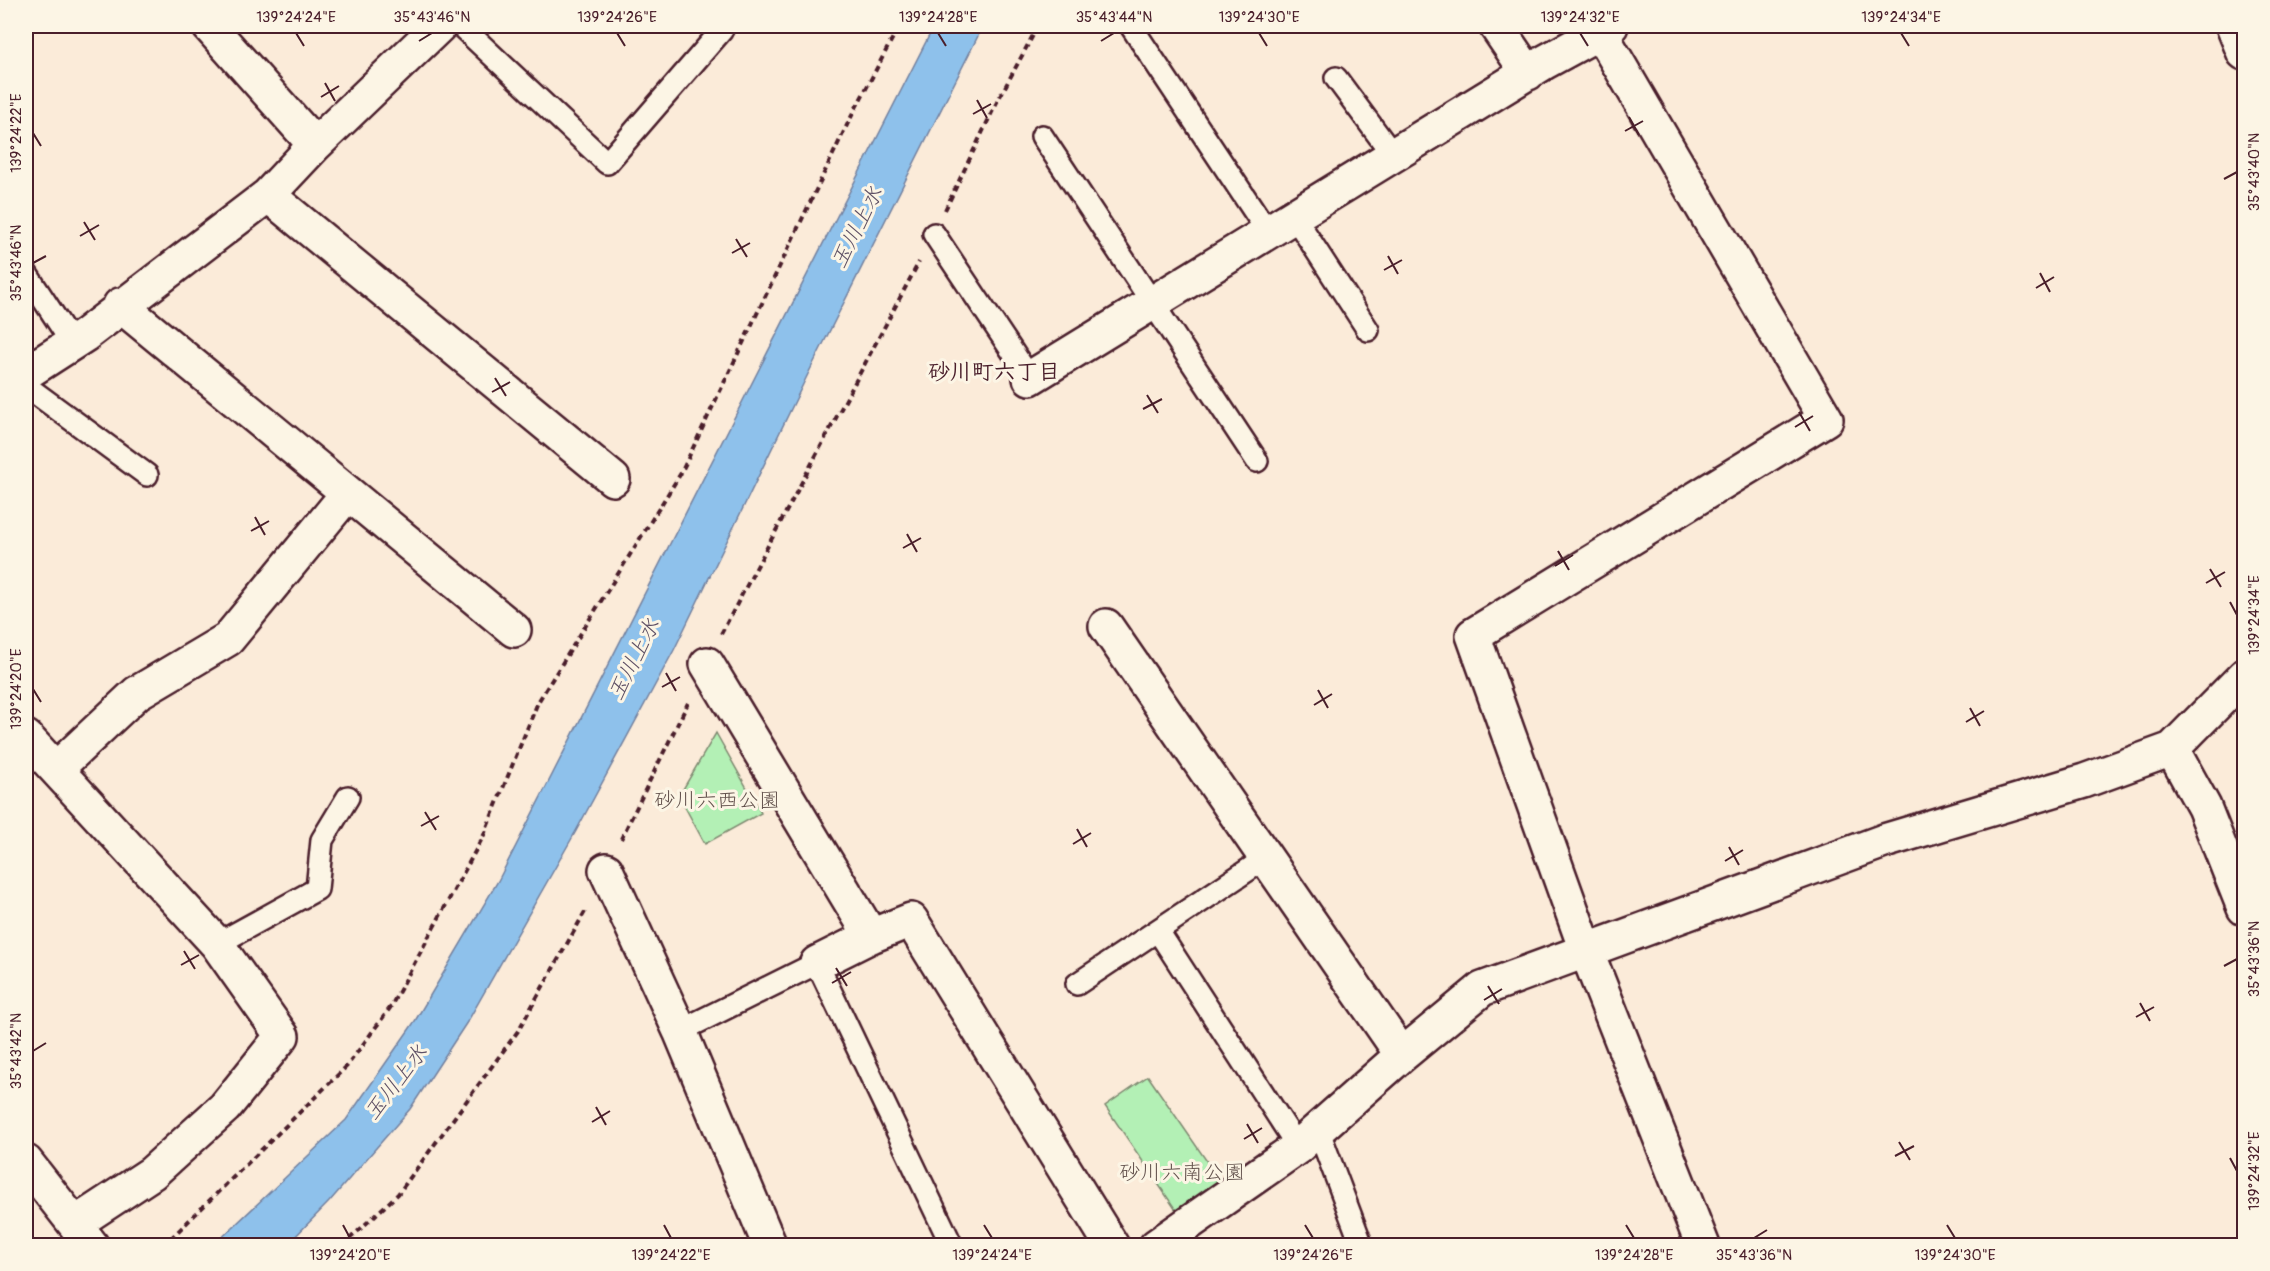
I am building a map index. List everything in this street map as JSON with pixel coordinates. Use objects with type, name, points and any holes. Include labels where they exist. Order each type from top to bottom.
[{"type":"street","points":[[209,26],[315,145]]},
{"type":"street","points":[[26,373],[72,343],[268,195],[315,145],[439,26]]},
{"type":"street","points":[[1496,26],[1528,73]]},
{"type":"street","points":[[2233,26],[2244,53]]},
{"type":"street","points":[[1030,378],[1605,28],[1826,419],[1473,635],[1586,950],[1703,1245]]},
{"type":"street","points":[[268,195],[613,479]]},
{"type":"street","points":[[120,305],[514,630]]},
{"type":"street","points":[[56,769],[137,693],[228,639],[348,493]]},
{"type":"street","points":[[1106,626],[1402,1054]]},
{"type":"street","points":[[707,664],[871,936]]},
{"type":"street","points":[[1156,1245],[1308,1138],[1402,1054],[1482,989],[1884,841],[2084,781],[2172,749],[2244,676]]},
{"type":"street","points":[[26,737],[217,944],[282,1036],[217,1114],[84,1234],[26,1162]]},
{"type":"street","points":[[2172,749],[2204,807],[2244,908]]},
{"type":"street","points":[[606,870],[680,1031],[770,1245]]},
{"type":"street","points":[[818,963],[871,936],[911,920],[1112,1245]]},
{"type":"lane","points":[[461,26],[607,163],[722,30],[717,26]]},
{"type":"lane","points":[[1131,26],[1281,224],[1368,330]]},
{"type":"lane","points":[[1336,78],[1393,155]]},
{"type":"lane","points":[[1042,136],[1257,461]]},
{"type":"lane","points":[[934,234],[1030,378]]},
{"type":"lane","points":[[26,273],[72,343]]},
{"type":"lane","points":[[26,386],[147,475]]},
{"type":"lane","points":[[217,944],[317,889],[322,840],[348,797]]},
{"type":"lane","points":[[1077,984],[1266,858]]},
{"type":"lane","points":[[1158,931],[1308,1138],[1362,1245]]},
{"type":"lane","points":[[680,1031],[818,963],[952,1245]]},
{"type":"path","points":[[163,1245],[347,1066],[390,1008],[483,835],[538,702],[681,473],[848,123],[899,26]]},
{"type":"path","points":[[342,1245],[398,1194],[518,1031],[572,939],[728,619],[934,234],[997,102],[1038,26]]},
{"type":"green space","name":"砂川六西公園","points":[[716,733],[761,813],[705,844],[679,796]]},
{"type":"green space","name":"砂川六南公園","points":[[1148,1076],[1224,1186],[1180,1216],[1105,1106]]},
{"type":"water","name":"玉川上水","points":[[934,26],[983,26],[809,372],[674,650],[576,831],[469,1019],[410,1109],[329,1202],[287,1245],[214,1245],[346,1120],[415,1021],[498,881]]},
{"type":"district","name":"砂川町六丁目","points":[[994,371]]}]
